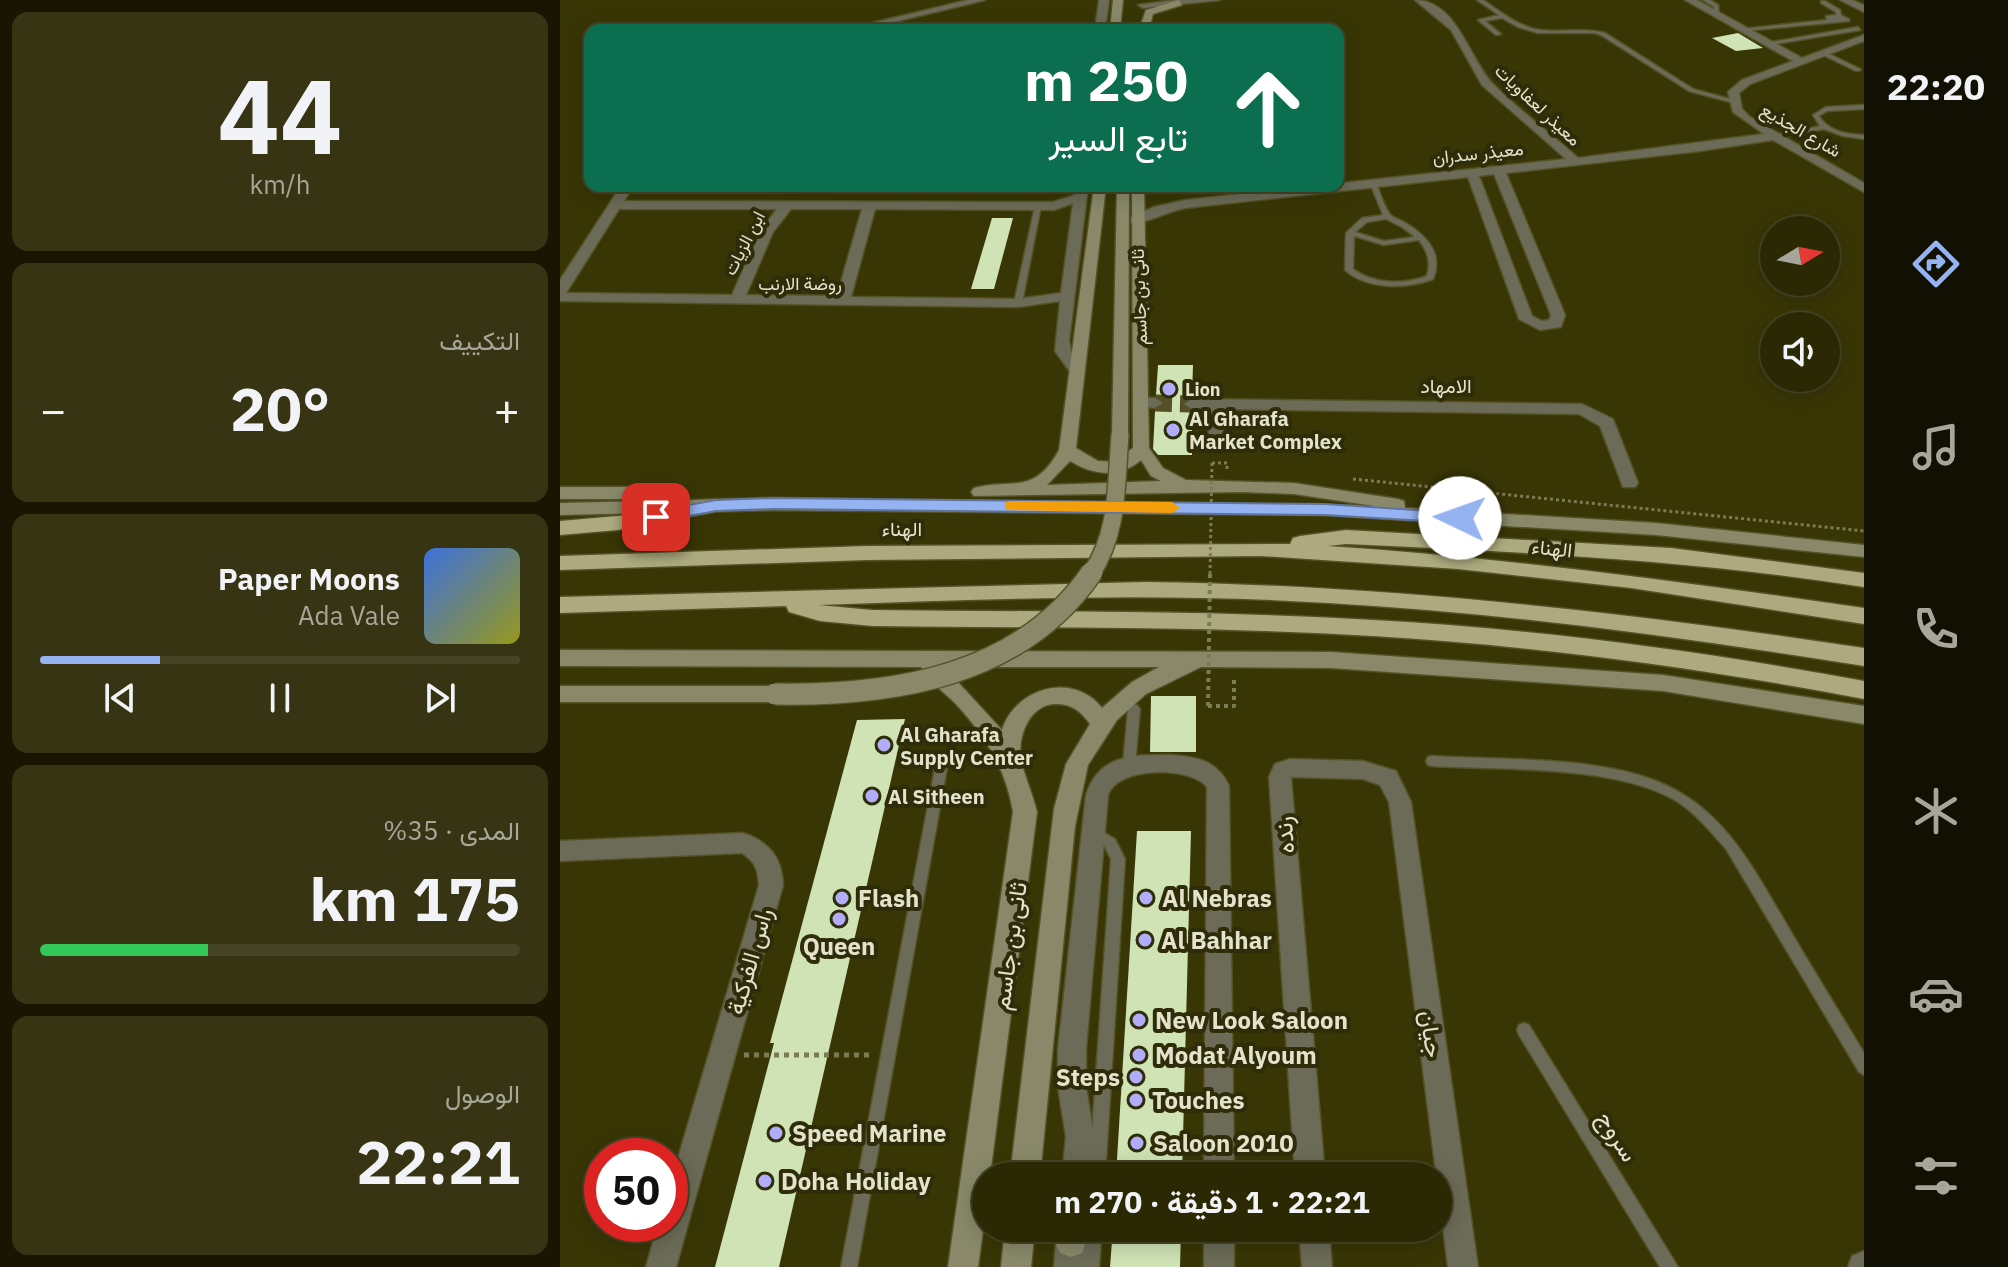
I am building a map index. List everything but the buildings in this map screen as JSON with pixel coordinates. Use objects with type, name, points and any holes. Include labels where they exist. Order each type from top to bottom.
[{"type":"highway","points":[[560,528],[631,521],[716,505]]},
{"type":"highway","points":[[1261,549],[1346,537],[1565,548],[1695,557],[1864,580]]},
{"type":"highway","name":"الهناء","points":[[560,563],[852,553],[1261,549],[1458,562],[1631,581],[1864,616]]},
{"type":"highway","points":[[560,605],[1146,590],[1330,596],[1630,621],[1864,657]]},
{"type":"highway","points":[[786,599],[810,611],[850,617],[1231,623],[1372,628],[1520,639],[1670,656],[1864,690]]},
{"type":"main road","points":[[1130,1],[1145,1],[1137,24]]},
{"type":"main road","points":[[1115,24],[1117,3]]},
{"type":"main road","points":[[1138,24],[1151,10],[1179,3]]},
{"type":"main road","points":[[1115,18],[1134,24]]},
{"type":"main road","points":[[1009,492],[1047,478],[1057,470],[1067,450],[1099,192]]},
{"type":"main road","points":[[560,694],[821,695],[877,690],[937,679],[982,662],[1049,620],[1095,569],[1110,536],[1120,435],[1133,192]]},
{"type":"main road","name":"ثانى بن جاسم","points":[[1133,192],[1148,403],[1141,448]]},
{"type":"main road","points":[[1067,450],[1091,467],[1107,469],[1123,466],[1135,458],[1141,448],[1157,472],[1182,484]]},
{"type":"main road","points":[[560,493],[1009,492],[1182,484],[1335,492],[1436,517]]},
{"type":"main road","name":"الهناء","points":[[560,509],[716,505],[1325,509],[1656,529],[1864,551]]},
{"type":"main road","points":[[560,658],[1331,660],[1663,683],[1864,715]]},
{"type":"main road","name":"ثانى بن جاسم","points":[[1030,1162],[1071,784],[1077,765],[1117,705],[1157,676],[1180,667],[1227,658]]},
{"type":"main road","name":"ثانى بن جاسم","points":[[921,659],[969,704],[1010,764],[1024,797],[1023,838],[963,1267]]},
{"type":"main road","points":[[1010,764],[1014,725],[1024,707],[1046,697],[1069,695],[1088,705],[1102,724]]},
{"type":"main road","points":[[1016,1267],[1019,1242]]},
{"type":"street","points":[[874,24],[980,0]]},
{"type":"street","points":[[1101,24],[1104,0]]},
{"type":"street","points":[[1145,1],[1179,3],[1215,0]]},
{"type":"street","name":"معيذر لعفاويات","points":[[1420,0],[1455,28],[1486,83],[1575,161]]},
{"type":"street","points":[[1690,0],[1801,61]]},
{"type":"street","points":[[1845,0],[1864,9]]},
{"type":"street","points":[[1117,3],[1130,1]]},
{"type":"street","name":"شارع الجذيع","points":[[1861,34],[1823,53],[1740,85],[1733,92],[1742,116],[1864,188]]},
{"type":"street","name":"معيذر سدران","points":[[1344,186],[1700,148],[1774,136]]},
{"type":"street","points":[[1472,172],[1526,319],[1549,326],[1559,320],[1498,169]]},
{"type":"street","points":[[560,294],[623,192]]},
{"type":"street","points":[[1054,206],[1079,192]]},
{"type":"street","points":[[1076,370],[1062,348],[1081,192]]},
{"type":"street","name":"معيذر سدران","points":[[1140,192],[1157,201],[1185,204]]},
{"type":"street","name":"معيذر سدران","points":[[1136,220],[1158,210],[1185,204],[1292,192]]},
{"type":"street","points":[[1483,201],[1511,201]]},
{"type":"street","name":"ابن الزيات","points":[[736,301],[767,231],[788,204]]},
{"type":"street","points":[[615,205],[1054,206],[1078,217]]},
{"type":"street","points":[[842,302],[870,205]]},
{"type":"street","points":[[1499,246],[1530,246]]},
{"type":"street","name":"روضة الارنب","points":[[560,294],[736,301],[1067,303]]},
{"type":"street","name":"الامهاد","points":[[1192,404],[1582,409],[1607,423],[1629,483]]},
{"type":"street","points":[[1216,405],[1217,437]]},
{"type":"street","points":[[1078,1162],[1080,1137],[1071,1059],[1093,833],[1100,785],[1107,775],[1129,765],[1199,768],[1214,778],[1218,795],[1219,1162]]},
{"type":"street","name":"رنده","points":[[1309,1162],[1280,777],[1283,771],[1290,768],[1363,770],[1388,778],[1400,802]]},
{"type":"street","name":"جيان","points":[[1400,802],[1463,1267]]},
{"type":"street","name":"راس الفركية","points":[[560,851],[727,842],[757,849],[766,858],[771,870],[771,885],[661,1267]]},
{"type":"street","points":[[1219,1242],[1219,1267]]},
{"type":"street","points":[[1315,1242],[1317,1267]]},
{"type":"lane","points":[[1480,0],[1535,31],[1599,32],[1691,90],[1734,101]]},
{"type":"lane","points":[[1706,0],[1716,6],[1717,15]]},
{"type":"lane","points":[[1744,29],[1847,20],[1823,2]]},
{"type":"lane","points":[[1498,34],[1481,20],[1505,16]]},
{"type":"lane","points":[[1769,43],[1861,34]]},
{"type":"lane","points":[[1823,53],[1861,70]]},
{"type":"lane","points":[[1848,71],[1861,70]]},
{"type":"lane","points":[[1826,127],[1816,118],[1821,110],[1864,107]]},
{"type":"lane","points":[[1802,131],[1826,127],[1864,137]]},
{"type":"lane","points":[[1774,136],[1792,133]]},
{"type":"lane","points":[[1373,183],[1387,217]]},
{"type":"lane","points":[[1018,303],[1038,206]]},
{"type":"lane","points":[[1387,217],[1407,224],[1428,249],[1434,267],[1430,277],[1414,282],[1374,281],[1355,276],[1349,270],[1350,233],[1365,220],[1387,217]]},
{"type":"lane","points":[[1350,233],[1384,243],[1420,238]]},
{"type":"lane","points":[[1129,765],[1134,709]]},
{"type":"lane","points":[[1432,761],[1608,772],[1642,780],[1676,795],[1706,817],[1731,845],[1864,1067]]},
{"type":"lane","points":[[849,1267],[941,768]]},
{"type":"lane","points":[[1093,833],[1110,843],[1118,859],[1098,1162]]},
{"type":"lane","name":"سروج","points":[[1524,1030],[1670,1267]]},
{"type":"lane","points":[[1076,1242],[1091,1267]]},
{"type":"path","points":[[1227,463],[1212,463],[1208,706],[1234,706],[1227,658]]},
{"type":"path","points":[[1344,478],[1399,481],[1460,491],[1539,496],[1864,531]]},
{"type":"path","points":[[721,1055],[889,1055]]},
{"type":"tunnel","points":[[1155,403],[1192,404]]},
{"type":"slow traffic","points":[[1011,506],[1172,508]]},
{"type":"place","name":"Lion","points":[[1169,389]]},
{"type":"place","name":"Al Gharafa Market Complex","points":[[1173,430]]},
{"type":"place","name":"Al Gharafa Supply Center","points":[[884,745]]},
{"type":"place","name":"Al Sitheen","points":[[872,796]]},
{"type":"place","name":"Flash","points":[[842,898]]},
{"type":"place","name":"Al Nebras","points":[[1146,898]]},
{"type":"place","name":"Queen","points":[[839,919]]},
{"type":"place","name":"Al Bahhar","points":[[1145,940]]},
{"type":"place","name":"New Look Saloon","points":[[1139,1020]]},
{"type":"place","name":"Modat Alyoum","points":[[1139,1055]]},
{"type":"place","name":"Steps","points":[[1136,1077]]},
{"type":"place","name":"Touches","points":[[1136,1100]]},
{"type":"place","name":"Speed Marine","points":[[776,1133]]},
{"type":"place","name":"Saloon 2010","points":[[1137,1143]]},
{"type":"place","name":"Doha Holiday","points":[[765,1181]]},
{"type":"route","points":[[656,517],[716,505],[773,504],[1325,509],[1460,518]]}]
